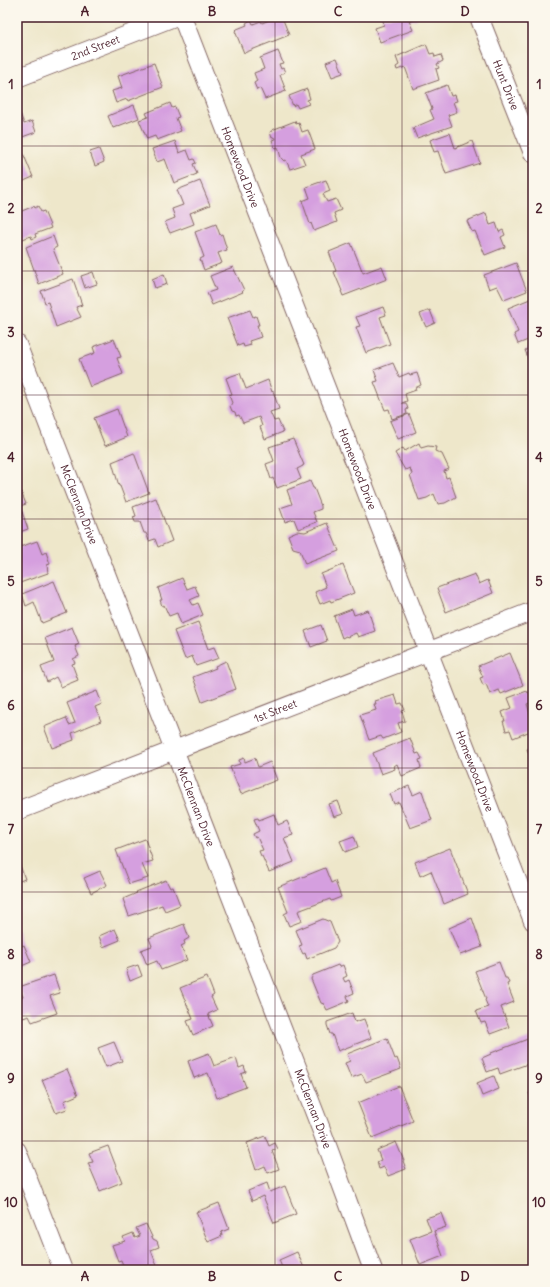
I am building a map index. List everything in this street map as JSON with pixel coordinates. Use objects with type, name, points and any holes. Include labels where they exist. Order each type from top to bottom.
[{"type":"street","name":"2nd Street","points":[[17,78],[174,17]]},
{"type":"street","name":"Homewood Drive","points":[[182,17],[533,921]]},
{"type":"street","name":"Hunt Drive","points":[[479,17],[533,153]]},
{"type":"street","name":"McClennan Drive","points":[[17,344],[315,1114],[373,1270]]},
{"type":"street","name":"1st Street","points":[[17,811],[533,611]]},
{"type":"street","points":[[17,1151],[63,1270]]},
{"type":"building","points":[[277,17],[282,17],[289,35],[244,53],[235,31],[247,25],[246,23],[251,20],[253,24],[261,21],[262,23]]},
{"type":"building","points":[[382,17],[417,17],[417,19],[409,21],[413,30],[380,42],[375,28],[384,25]]},
{"type":"building","points":[[527,17],[533,17],[533,32]]},
{"type":"building","points":[[426,44],[430,54],[434,53],[435,57],[441,55],[443,61],[437,64],[439,68],[436,69],[439,80],[413,89],[405,67],[397,70],[396,67],[399,65],[396,57]]},
{"type":"building","points":[[278,51],[283,63],[279,64],[281,69],[283,68],[285,72],[280,75],[286,91],[265,99],[260,88],[257,90],[254,83],[257,81],[254,73],[264,69],[260,58]]},
{"type":"building","points":[[337,58],[343,73],[332,77],[326,62]]},
{"type":"building","points":[[154,63],[163,87],[128,101],[127,99],[116,103],[112,91],[122,88],[118,76]]},
{"type":"building","points":[[447,85],[451,96],[455,95],[457,101],[453,102],[457,112],[448,115],[452,126],[417,138],[413,128],[434,119],[426,93]]},
{"type":"building","points":[[307,89],[310,99],[307,100],[309,104],[298,108],[296,104],[293,106],[289,96]]},
{"type":"building","points":[[170,103],[172,108],[175,107],[179,117],[176,118],[181,131],[157,140],[155,136],[147,139],[139,120],[148,117],[146,113]]},
{"type":"building","points":[[134,105],[139,118],[113,128],[108,116]]},
{"type":"building","points":[[20,113],[24,124],[32,121],[36,132],[17,139],[17,114]]},
{"type":"building","points":[[295,121],[296,124],[299,123],[302,132],[308,130],[315,149],[301,154],[305,164],[290,169],[286,160],[284,161],[281,158],[278,147],[275,148],[272,140],[275,139],[274,137],[272,138],[270,132]]},
{"type":"building","points":[[450,133],[455,148],[472,141],[480,163],[446,174],[438,151],[434,152],[430,140]]},
{"type":"building","points":[[175,141],[179,153],[187,150],[191,160],[194,159],[196,163],[193,164],[197,174],[174,183],[165,159],[157,162],[152,149]]},
{"type":"building","points":[[99,149],[104,162],[95,166],[90,152]]},
{"type":"building","points":[[23,153],[33,177],[17,184],[17,156]]},
{"type":"building","points":[[326,180],[330,191],[323,194],[327,202],[336,199],[341,210],[334,213],[337,222],[314,231],[302,201],[310,198],[306,187]]},
{"type":"building","points":[[200,181],[210,205],[190,213],[194,224],[170,233],[165,222],[175,218],[172,209],[183,205],[177,190]]},
{"type":"building","points":[[34,206],[35,208],[38,206],[41,212],[44,211],[51,228],[35,234],[36,237],[32,239],[31,236],[20,240],[17,231],[17,213]]},
{"type":"building","points":[[486,213],[490,225],[496,223],[499,232],[503,230],[505,235],[501,237],[505,247],[485,255],[475,231],[472,232],[467,221]]},
{"type":"building","points":[[216,224],[220,235],[222,234],[227,250],[218,253],[222,263],[204,270],[200,259],[204,257],[195,232]]},
{"type":"building","points":[[53,236],[57,247],[53,249],[63,274],[39,284],[26,247]]},
{"type":"building","points":[[351,243],[363,273],[382,266],[387,279],[343,296],[334,272],[336,271],[329,252]]},
{"type":"building","points":[[516,263],[527,291],[504,300],[497,286],[489,289],[484,275]]},
{"type":"building","points":[[233,267],[244,290],[242,291],[243,292],[212,305],[207,293],[216,290],[210,276]]},
{"type":"building","points":[[93,272],[97,284],[85,288],[81,276]]},
{"type":"building","points":[[164,274],[167,284],[155,288],[152,279]]},
{"type":"building","points":[[73,279],[82,305],[76,307],[81,317],[56,327],[48,302],[45,303],[41,291]]},
{"type":"building","points":[[530,299],[533,306],[533,338],[518,344],[514,334],[518,332],[508,308]]},
{"type":"building","points":[[383,307],[386,315],[380,317],[390,344],[366,353],[356,327],[360,326],[356,317]]},
{"type":"building","points":[[250,310],[253,317],[256,316],[261,337],[249,341],[251,345],[244,347],[243,344],[238,346],[227,318]]},
{"type":"building","points":[[430,310],[435,323],[426,327],[420,314]]},
{"type":"building","points":[[114,339],[121,357],[117,358],[123,374],[90,387],[79,359],[95,353],[93,347]]},
{"type":"building","points":[[533,347],[533,371],[525,350]]},
{"type":"building","points":[[393,363],[399,377],[409,373],[410,375],[417,373],[421,385],[415,388],[416,390],[405,394],[407,401],[402,403],[406,403],[408,409],[406,410],[407,414],[392,419],[389,409],[385,410],[374,382],[378,381],[374,370]]},
{"type":"building","points":[[240,373],[246,389],[268,380],[279,409],[270,412],[274,421],[278,420],[283,432],[265,439],[260,427],[262,426],[259,417],[243,423],[239,415],[236,416],[235,412],[232,411],[230,406],[232,403],[229,395],[232,394],[226,378]]},
{"type":"building","points":[[117,409],[127,437],[105,446],[94,418]]},
{"type":"building","points":[[409,414],[416,432],[398,439],[390,421]]},
{"type":"building","points":[[293,439],[304,465],[297,469],[301,479],[277,488],[273,478],[271,479],[266,464],[274,461],[269,447]]},
{"type":"building","points":[[419,443],[421,448],[428,446],[436,447],[435,451],[442,454],[449,469],[444,471],[446,478],[449,477],[456,497],[445,503],[438,504],[434,494],[419,500],[410,475],[412,474],[410,468],[405,470],[395,453],[403,448],[405,451]]},
{"type":"building","points":[[134,453],[149,493],[126,502],[119,486],[112,462]]},
{"type":"building","points":[[310,481],[321,509],[313,512],[317,522],[298,529],[294,519],[285,522],[280,508],[292,504],[287,490]]},
{"type":"building","points":[[17,482],[26,504],[20,506],[28,529],[17,533]]},
{"type":"building","points":[[156,498],[172,541],[158,547],[155,539],[149,541],[140,522],[135,522],[133,517],[136,516],[133,507]]},
{"type":"building","points":[[327,523],[339,551],[305,564],[300,550],[293,548],[288,535],[297,531],[305,532]]},
{"type":"building","points":[[37,541],[42,554],[46,552],[50,564],[47,565],[48,573],[17,584],[17,548]]},
{"type":"building","points":[[343,565],[354,593],[331,602],[330,600],[320,604],[315,592],[326,587],[321,574]]},
{"type":"building","points":[[475,574],[479,584],[488,580],[493,593],[446,612],[437,588]]},
{"type":"building","points":[[182,578],[187,589],[195,586],[199,596],[190,600],[193,605],[198,603],[203,615],[181,624],[177,613],[169,616],[164,605],[162,606],[160,600],[162,600],[158,588]]},
{"type":"building","points":[[54,581],[67,613],[42,623],[34,602],[26,606],[22,594]]},
{"type":"building","points":[[352,609],[354,615],[368,610],[375,631],[358,637],[356,633],[342,638],[334,616]]},
{"type":"building","points":[[198,622],[208,649],[214,647],[219,658],[196,666],[192,656],[185,659],[174,631]]},
{"type":"building","points":[[321,625],[327,641],[311,647],[305,631]]},
{"type":"building","points":[[72,627],[79,644],[75,646],[79,656],[73,659],[75,663],[72,664],[78,680],[61,687],[56,677],[47,682],[41,667],[54,662],[45,638]]},
{"type":"building","points":[[510,653],[523,685],[501,694],[499,690],[490,694],[486,684],[483,685],[480,678],[483,677],[478,666]]},
{"type":"building","points":[[226,661],[236,689],[202,702],[193,677],[216,668],[215,666]]},
{"type":"building","points":[[533,690],[533,702],[527,704],[533,724],[533,730],[513,738],[510,730],[506,731],[502,712],[512,708],[508,698],[527,691],[528,693]]},
{"type":"building","points":[[97,691],[102,704],[95,707],[101,721],[72,733],[74,740],[52,748],[44,727],[66,718],[69,725],[75,723],[67,703]]},
{"type":"building","points":[[395,695],[398,704],[402,703],[405,710],[402,711],[405,721],[398,723],[401,732],[383,739],[381,736],[369,740],[360,715],[376,710],[374,704],[376,704],[375,701]]},
{"type":"building","points":[[410,738],[416,754],[419,753],[422,759],[419,760],[421,768],[402,776],[397,764],[394,766],[395,769],[381,774],[373,753]]},
{"type":"building","points":[[533,747],[533,764],[527,749]]},
{"type":"building","points":[[244,758],[245,762],[255,758],[258,767],[270,762],[277,780],[241,794],[230,767],[240,764],[239,760]]},
{"type":"building","points":[[409,786],[413,795],[422,791],[432,820],[410,828],[399,802],[394,804],[390,794]]},
{"type":"building","points":[[338,801],[343,814],[334,817],[329,804]]},
{"type":"building","points":[[274,814],[278,825],[287,821],[293,835],[284,838],[294,862],[269,872],[259,851],[263,850],[257,837],[255,838],[253,834],[259,831],[254,819],[258,818],[259,820]]},
{"type":"building","points":[[354,836],[358,847],[345,852],[340,841]]},
{"type":"building","points":[[145,839],[153,861],[142,864],[148,878],[129,884],[116,850]]},
{"type":"building","points":[[450,848],[468,894],[444,904],[431,871],[420,876],[415,862]]},
{"type":"building","points":[[17,857],[25,879],[17,882]]},
{"type":"building","points":[[325,868],[331,883],[335,881],[341,897],[331,901],[330,899],[298,911],[302,921],[289,926],[284,914],[288,912],[278,887]]},
{"type":"building","points":[[100,871],[107,885],[91,893],[84,878]]},
{"type":"building","points":[[166,880],[170,888],[173,887],[180,905],[165,911],[162,905],[129,916],[123,899]]},
{"type":"building","points":[[472,918],[482,947],[460,955],[449,928]]},
{"type":"building","points":[[323,919],[330,922],[338,942],[334,948],[307,959],[305,953],[303,954],[299,946],[302,945],[296,930]]},
{"type":"building","points":[[184,924],[189,938],[184,941],[185,944],[181,946],[187,960],[161,970],[157,961],[147,965],[141,950],[152,946],[149,938]]},
{"type":"building","points":[[17,927],[20,935],[18,936],[22,946],[24,945],[31,962],[17,968]]},
{"type":"building","points":[[115,929],[120,940],[103,947],[99,936]]},
{"type":"building","points":[[499,962],[505,978],[507,978],[509,983],[507,984],[514,1002],[501,1007],[509,1027],[490,1034],[485,1022],[481,1023],[476,1011],[488,1007],[475,971]]},
{"type":"building","points":[[138,965],[142,976],[130,981],[126,969]]},
{"type":"building","points":[[338,965],[339,967],[343,965],[347,976],[343,978],[345,982],[349,980],[354,993],[347,996],[349,1001],[327,1010],[324,1004],[321,1003],[311,979],[313,975]]},
{"type":"building","points":[[54,975],[60,993],[50,996],[57,1013],[32,1022],[29,1016],[23,1018],[17,1002],[17,1000],[23,997],[19,987]]},
{"type":"building","points":[[207,977],[214,995],[211,997],[217,1010],[208,1014],[213,1026],[193,1035],[187,1021],[193,1019],[180,988]]},
{"type":"building","points":[[352,1013],[355,1022],[364,1019],[371,1038],[338,1051],[332,1034],[330,1034],[327,1022]]},
{"type":"building","points":[[533,1037],[533,1062],[500,1074],[498,1068],[487,1072],[482,1058]]},
{"type":"building","points":[[387,1038],[395,1059],[397,1058],[401,1069],[366,1082],[362,1074],[351,1078],[345,1063],[350,1061],[347,1054]]},
{"type":"building","points":[[114,1042],[122,1061],[106,1067],[98,1048]]},
{"type":"building","points":[[209,1053],[214,1066],[236,1058],[239,1068],[244,1066],[246,1072],[241,1074],[246,1087],[217,1098],[208,1073],[194,1078],[188,1061]]},
{"type":"building","points":[[67,1069],[78,1095],[64,1101],[67,1109],[56,1113],[42,1080]]},
{"type":"building","points":[[494,1076],[499,1089],[482,1096],[477,1083]]},
{"type":"building","points":[[399,1086],[413,1121],[372,1138],[358,1103]]},
{"type":"building","points":[[533,1092],[533,1104],[529,1093]]},
{"type":"building","points":[[265,1136],[269,1146],[275,1143],[278,1149],[272,1151],[279,1169],[268,1173],[265,1166],[256,1170],[247,1143]]},
{"type":"building","points":[[396,1142],[406,1169],[388,1176],[384,1167],[379,1169],[377,1162],[381,1160],[377,1150]]},
{"type":"building","points":[[108,1146],[122,1182],[100,1191],[88,1163],[93,1162],[89,1153]]},
{"type":"building","points":[[267,1183],[270,1192],[285,1186],[296,1214],[274,1223],[263,1196],[252,1201],[248,1191]]},
{"type":"building","points":[[219,1203],[229,1229],[221,1232],[222,1236],[208,1242],[196,1212]]},
{"type":"building","points":[[441,1213],[446,1227],[434,1231],[443,1256],[420,1265],[410,1239],[431,1231],[426,1218]]},
{"type":"building","points":[[146,1224],[153,1239],[157,1241],[159,1247],[151,1250],[157,1266],[145,1270],[125,1270],[121,1260],[118,1261],[112,1245],[125,1241],[123,1237],[133,1233],[135,1238],[140,1236],[136,1228]]},
{"type":"building","points":[[297,1252],[305,1270],[283,1270],[279,1260]]}]
